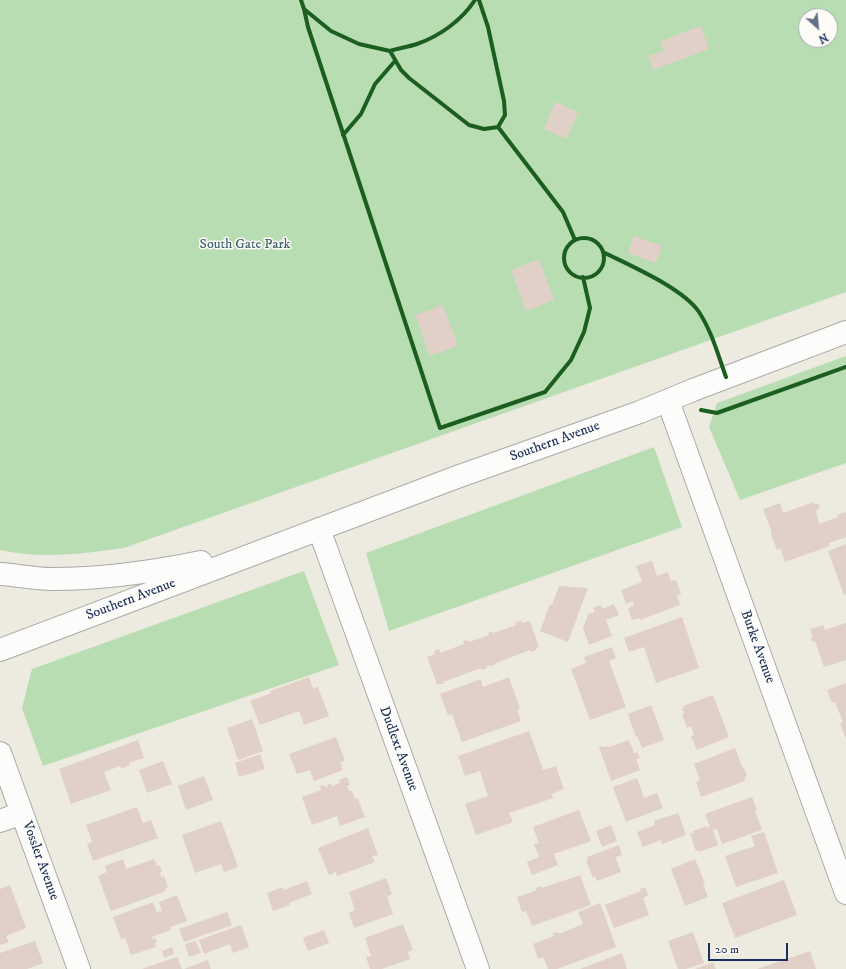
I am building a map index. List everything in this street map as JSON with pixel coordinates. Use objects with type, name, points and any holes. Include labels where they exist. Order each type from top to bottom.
[{"type":"street","name":"Southern Avenue","points":[[0,650],[319,529],[668,401],[846,332]]},
{"type":"street","name":"Burke Avenue","points":[[668,401],[846,893]]},
{"type":"street","name":"Dudlext Avenue","points":[[319,529],[478,969]]},
{"type":"street","name":"Southern Avenue","points":[[0,574],[51,579],[117,575],[165,569],[263,550]]},
{"type":"street","name":"Vossler Avenue","points":[[0,753],[79,969]]},
{"type":"street","points":[[0,821],[22,813]]},
{"type":"green space","name":"South Gate Park","points":[[0,0],[846,0],[846,292],[124,548],[62,555],[15,553],[0,550]]},
{"type":"green space","points":[[846,356],[846,463],[740,500],[709,427],[717,403]]},
{"type":"green space","points":[[654,447],[682,527],[389,631],[366,553]]},
{"type":"green space","points":[[304,571],[339,665],[43,766],[22,708],[32,669]]},
{"type":"building","points":[[701,26],[709,49],[653,70],[648,56],[664,51],[660,41]]},
{"type":"building","points":[[555,102],[578,112],[567,139],[544,129]]},
{"type":"building","points":[[634,236],[662,246],[656,263],[628,253]]},
{"type":"building","points":[[539,259],[554,300],[526,311],[511,270]]},
{"type":"building","points":[[443,305],[458,346],[430,356],[415,315]]},
{"type":"building","points":[[814,502],[815,505],[818,503],[820,508],[816,510],[819,524],[838,517],[837,515],[846,512],[846,537],[829,543],[830,546],[785,562],[780,548],[777,550],[763,509],[780,503],[783,513]]},
{"type":"building","points":[[846,544],[846,594],[844,595],[828,551]]},
{"type":"building","points":[[652,561],[657,576],[668,572],[671,581],[676,580],[681,594],[677,595],[680,605],[640,620],[639,618],[632,620],[628,608],[634,606],[632,601],[626,604],[621,590],[642,582],[636,566]]},
{"type":"building","points":[[559,586],[588,588],[568,642],[540,631],[550,604],[552,605]]},
{"type":"building","points":[[614,604],[619,615],[606,620],[612,636],[589,645],[583,628],[588,614],[595,612],[593,608],[601,605],[602,609]]},
{"type":"building","points":[[682,617],[699,668],[656,683],[644,647],[629,652],[624,638]]},
{"type":"building","points":[[521,620],[522,623],[530,621],[539,647],[536,648],[536,650],[531,652],[530,650],[491,666],[486,666],[487,668],[481,670],[481,668],[443,682],[444,684],[437,684],[427,657],[435,654],[434,651],[439,649],[440,653],[464,644],[463,641],[468,640],[469,642],[489,635],[488,633],[492,631],[493,633],[516,625],[515,623]]},
{"type":"building","points":[[846,623],[846,660],[824,667],[815,641],[812,642],[811,637],[813,636],[810,629],[823,625],[825,630]]},
{"type":"building","points":[[612,647],[616,658],[609,661],[626,707],[590,720],[571,669],[586,663],[584,657]]},
{"type":"building","points":[[309,677],[313,688],[318,687],[329,716],[304,725],[299,711],[260,725],[250,701],[271,693],[270,691]]},
{"type":"building","points":[[509,677],[520,708],[517,710],[521,721],[462,742],[452,714],[448,715],[440,694],[481,679],[483,687]]},
{"type":"building","points":[[846,683],[846,739],[840,723],[843,722],[835,702],[832,703],[827,690]]},
{"type":"building","points":[[713,695],[729,737],[697,750],[691,736],[694,735],[691,726],[687,728],[682,714],[684,713],[682,708],[684,708],[683,706]]},
{"type":"building","points":[[651,705],[664,740],[642,748],[637,736],[636,737],[628,714]]},
{"type":"building","points":[[252,719],[263,751],[238,760],[227,728]]},
{"type":"building","points":[[529,731],[543,770],[556,766],[564,789],[552,794],[553,798],[509,813],[513,822],[476,835],[465,804],[488,796],[480,771],[465,776],[458,756]]},
{"type":"building","points":[[336,737],[345,761],[340,762],[343,770],[314,781],[310,770],[297,774],[289,754]]},
{"type":"building","points":[[138,740],[144,758],[129,763],[130,765],[121,769],[120,766],[104,772],[111,790],[71,804],[59,769]]},
{"type":"building","points":[[629,740],[634,753],[637,752],[640,758],[636,759],[640,770],[611,781],[599,747],[609,747]]},
{"type":"building","points":[[735,748],[742,767],[747,775],[744,779],[745,781],[701,797],[696,782],[700,780],[694,764]]},
{"type":"building","points":[[260,754],[265,769],[239,777],[235,763]]},
{"type":"building","points":[[163,761],[172,784],[147,793],[139,770]]},
{"type":"building","points":[[204,776],[213,800],[186,810],[178,786]]},
{"type":"building","points":[[347,777],[350,785],[347,786],[349,791],[352,791],[355,799],[358,799],[365,817],[340,826],[337,816],[312,825],[302,797],[321,790],[320,786],[324,785],[326,788],[328,787],[327,785],[331,783],[332,786],[340,783],[339,780]]},
{"type":"building","points":[[637,778],[644,798],[657,793],[663,808],[626,822],[613,787]]},
{"type":"building","points":[[752,797],[762,830],[722,844],[717,829],[713,830],[718,845],[699,852],[698,850],[696,851],[690,834],[694,833],[693,831],[707,826],[708,828],[710,827],[705,814]]},
{"type":"building","points":[[137,807],[143,823],[151,820],[158,838],[93,861],[87,844],[92,842],[86,825]]},
{"type":"building","points":[[579,810],[591,841],[554,854],[558,865],[532,875],[527,862],[539,857],[534,844],[539,843],[533,827]]},
{"type":"building","points":[[678,813],[686,835],[662,844],[661,840],[643,847],[637,832],[655,825],[654,821]]},
{"type":"building","points":[[221,821],[238,867],[224,872],[221,864],[195,873],[182,835]]},
{"type":"building","points":[[611,825],[617,841],[602,847],[596,831]]},
{"type":"building","points":[[368,828],[378,855],[372,856],[375,862],[337,876],[336,872],[329,875],[318,848]]},
{"type":"building","points":[[764,832],[778,873],[736,887],[725,856],[755,846],[751,836]]},
{"type":"building","points":[[619,845],[622,855],[615,857],[621,872],[597,881],[595,876],[593,878],[586,861],[588,860],[587,857]]},
{"type":"building","points":[[123,859],[126,869],[154,859],[157,866],[160,865],[162,872],[160,872],[161,877],[164,876],[168,887],[165,889],[166,891],[111,911],[98,876],[107,872],[105,866]]},
{"type":"building","points":[[695,859],[705,883],[703,884],[708,897],[685,906],[671,869]]},
{"type":"building","points":[[580,875],[591,905],[532,926],[526,911],[522,912],[517,897],[537,890],[536,888],[542,886],[542,888]]},
{"type":"building","points":[[386,878],[392,894],[387,897],[393,914],[354,928],[349,913],[355,910],[349,892]]},
{"type":"building","points":[[784,880],[797,915],[735,938],[722,903]]},
{"type":"building","points":[[307,881],[312,894],[289,903],[290,905],[273,911],[267,893],[283,887],[284,890]]},
{"type":"building","points":[[10,885],[26,928],[6,936],[9,942],[0,945],[0,889]]},
{"type":"building","points":[[645,887],[648,895],[643,898],[649,915],[614,928],[605,905],[641,891],[640,889]]},
{"type":"building","points":[[177,895],[187,921],[170,927],[171,930],[152,937],[153,939],[156,938],[156,947],[131,955],[125,938],[121,939],[113,917],[153,902],[157,912],[162,911],[159,902]]},
{"type":"building","points":[[600,903],[616,947],[557,969],[548,969],[543,957],[538,959],[533,944],[554,936],[553,933],[557,932],[559,934],[583,924],[578,912]]},
{"type":"building","points":[[227,912],[232,925],[184,942],[179,929]]},
{"type":"building","points":[[403,924],[413,950],[408,952],[410,959],[382,969],[370,969],[366,957],[371,956],[365,938]]},
{"type":"building","points":[[241,925],[249,947],[233,953],[230,944],[204,954],[199,940]]},
{"type":"building","points":[[324,930],[329,943],[308,951],[303,938]]},
{"type":"building","points":[[693,932],[704,963],[686,969],[678,969],[668,941]]},
{"type":"building","points":[[35,941],[43,963],[27,969],[0,969],[0,953]]},
{"type":"building","points":[[196,941],[201,953],[189,957],[185,944]]},
{"type":"building","points":[[172,947],[174,954],[164,958],[162,951]]},
{"type":"building","points":[[810,951],[816,969],[757,969]]},
{"type":"building","points":[[622,953],[627,969],[580,969]]},
{"type":"building","points":[[177,957],[182,969],[142,969]]},
{"type":"building","points":[[208,960],[211,969],[184,969]]},
{"type":"building","points":[[713,962],[716,969],[695,969]]},
{"type":"cycle path","points":[[301,0],[304,9],[331,31],[359,44],[390,51],[401,70],[409,78],[469,125],[484,129],[498,127],[563,212],[575,240]]},
{"type":"cycle path","points":[[390,51],[417,44],[434,37],[457,21],[475,0]]},
{"type":"cycle path","points":[[479,0],[488,27],[504,101],[505,115],[498,127]]},
{"type":"cycle path","points":[[304,9],[308,27],[440,428],[545,392],[571,360],[584,332],[590,308],[583,277]]},
{"type":"cycle path","points":[[343,135],[361,114],[375,84],[395,61]]},
{"type":"cycle path","points":[[584,238],[592,240],[598,244],[602,250],[604,258],[602,266],[598,272],[592,276],[584,278],[576,276],[570,272],[566,266],[564,258],[566,250],[570,244],[576,240],[584,238]]},
{"type":"cycle path","points":[[603,252],[655,278],[681,294],[691,303],[699,312],[708,328],[726,377]]},
{"type":"cycle path","points":[[701,410],[717,413],[846,367]]}]
